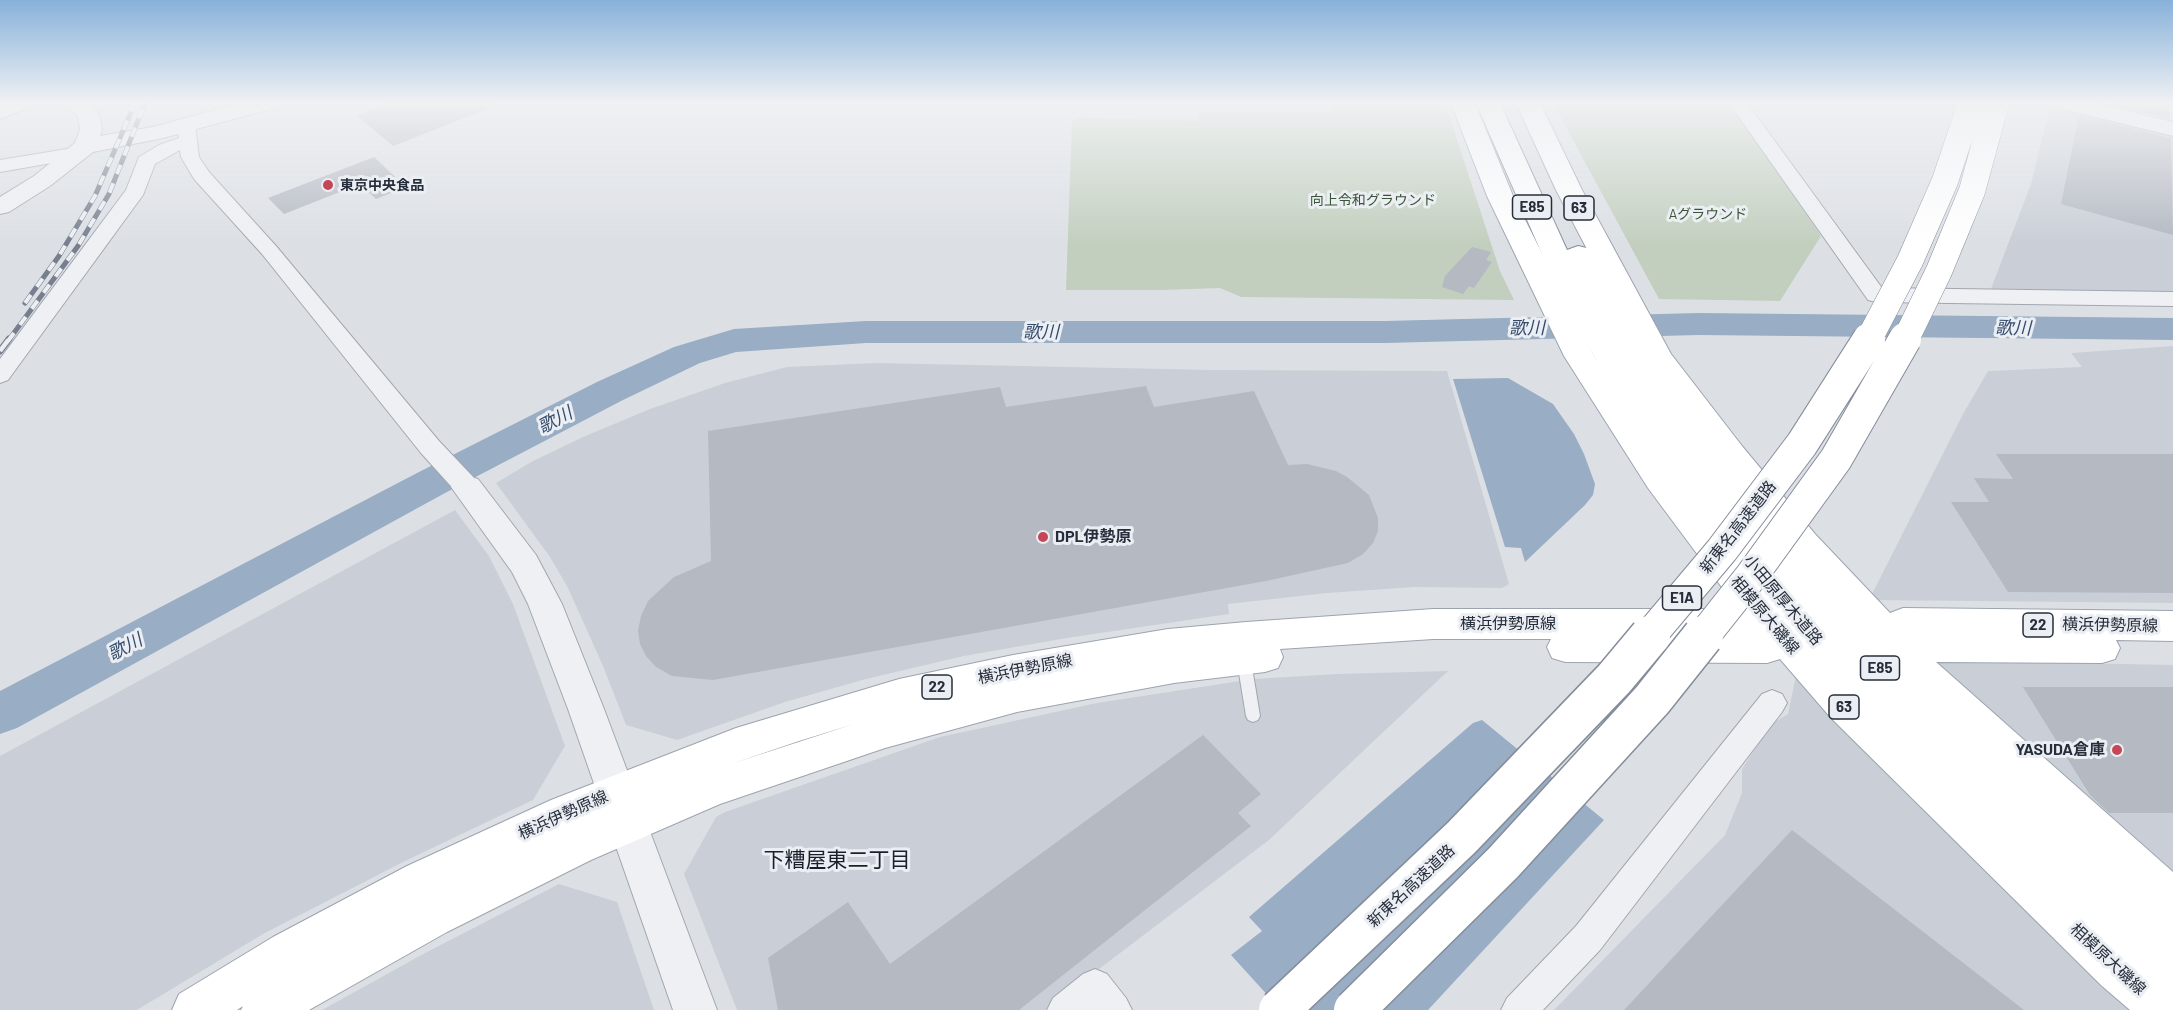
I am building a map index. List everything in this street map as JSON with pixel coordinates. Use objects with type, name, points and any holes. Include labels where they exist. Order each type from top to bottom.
[{"type":"main road","name":"相模原大磯線","points":[[1482,150],[1500,196],[1593,310],[1620,357],[1659,480],[1754,604],[1838,700],[2118,970],[2164,1010]]},
{"type":"main road","name":"小田原厚木道路","points":[[1512,150],[1666,450],[1741,550],[1813,636],[1919,750],[2018,843],[2173,981]]},
{"type":"main road","name":"小田原厚木道路","points":[[1529,150],[1593,310]]},
{"type":"main road","name":"相模原大磯線","points":[[1550,150],[1569,190],[1593,310]]},
{"type":"main road","name":"新東名高速道路","points":[[1279,1010],[1461,838],[1614,679],[1722,550],[1802,444],[1863,350],[1914,251],[1945,181],[1955,150]]},
{"type":"main road","name":"E1A","points":[[1354,1010],[1503,863],[1652,700],[1752,575],[1836,459],[1895,360],[1939,271],[1972,191],[1983,150]]},
{"type":"main road","name":"相模原大磯線","points":[[1620,357],[1731,454],[1803,543],[1930,681],[2173,900]]},
{"type":"main road","name":"小田原厚木道路","points":[[1620,357],[1688,437],[1761,533],[1850,636],[1938,728],[2011,796],[2173,938]]},
{"type":"main road","name":"横浜伊勢原線","points":[[195,1010],[289,952],[422,880],[622,807],[723,785],[835,747],[952,712],[1072,686],[1173,668],[1316,652],[1756,636],[1433,624],[1168,644],[1012,671],[899,695],[736,745],[622,807],[576,846],[432,917],[264,1010]]},
{"type":"main road","name":"横浜伊勢原線","points":[[2173,626],[1914,635],[2173,649]]},
{"type":"street","points":[[0,166],[77,150]]},
{"type":"street","points":[[0,207],[42,181],[82,150]]},
{"type":"street","points":[[0,375],[136,191],[146,161],[164,150]]},
{"type":"street","points":[[189,150],[190,157],[201,175],[269,250],[467,487],[524,564],[545,604],[622,807],[695,1010]]},
{"type":"street","points":[[1772,150],[1876,295],[2173,299]]},
{"type":"street","points":[[1519,1010],[1588,938],[1772,703]]},
{"type":"street","points":[[1065,1010],[1095,986],[1114,1010]]},
{"type":"lane","points":[[1244,660],[1253,716]]},
{"type":"shaded area","points":[[2039,150],[2173,150],[2173,291],[1989,294],[2031,184]]},
{"type":"shaded area","points":[[2173,346],[2173,603],[1869,600],[1963,414],[1988,371],[2082,367],[2071,353]]},
{"type":"shaded area","points":[[876,363],[1213,370],[1447,371],[1509,584],[1502,588],[1415,587],[1327,593],[1228,604],[1229,614],[964,656],[866,679],[785,702],[677,740],[626,725],[603,666],[568,588],[550,557],[496,483],[533,461],[583,437],[650,409],[725,383],[787,367]]},
{"type":"shaded area","points":[[455,510],[489,556],[513,604],[565,746],[533,800],[405,861],[263,934],[137,1010],[0,1010],[0,756]]},
{"type":"shaded area","points":[[1925,660],[2173,665],[2173,882]]},
{"type":"shaded area","points":[[1448,671],[1269,840],[1045,1010],[737,1010],[684,874],[716,817],[725,812],[940,737],[1097,703],[1253,679]]},
{"type":"shaded area","points":[[1797,671],[2144,1010],[1554,1010],[1725,835],[1742,793],[1742,769],[1770,725],[1788,714]]},
{"type":"shaded area","points":[[559,884],[617,902],[654,1010],[322,1010],[425,953]]},
{"type":"green space","name":"向上令和グラウンド","points":[[1071,150],[1460,150],[1500,271],[1514,300],[1241,297],[1220,288],[1066,290]]},
{"type":"green space","name":"Aグラウンド","points":[[1578,150],[1764,150],[1821,236],[1780,301],[1659,299]]},
{"type":"water","points":[[1508,378],[1553,404],[1574,434],[1595,484],[1593,495],[1585,505],[1525,562],[1521,548],[1505,547],[1453,379]]},
{"type":"water","points":[[1482,720],[1604,820],[1428,1010],[1281,1010],[1231,955],[1262,931],[1249,917],[1473,723]]},
{"type":"building","points":[[2072,150],[2171,150],[2173,235],[2061,204]]},
{"type":"building","name":"東京中央食品","points":[[374,157],[406,187],[376,199],[360,184],[284,214],[268,198]]},
{"type":"building","points":[[1472,247],[1491,252],[1486,260],[1492,262],[1474,288],[1469,286],[1463,294],[1442,287],[1445,276]]},
{"type":"building","name":"DPL伊勢原","points":[[1146,386],[1154,407],[1254,391],[1288,465],[1307,464],[1336,471],[1369,495],[1378,518],[1378,531],[1373,543],[1363,554],[1348,563],[1266,581],[713,680],[672,676],[656,667],[646,656],[640,644],[638,631],[641,616],[648,601],[674,577],[711,561],[708,431],[1000,387],[1006,407]]},
{"type":"building","points":[[1996,454],[2173,454],[2173,593],[2008,592],[1951,502],[1989,502],[1974,478],[2013,479]]},
{"type":"building","name":"YASUDA倉庫","points":[[2023,687],[2173,687],[2173,813],[2109,813],[2090,795]]},
{"type":"building","points":[[1203,735],[1261,794],[1238,813],[1251,826],[1019,1010],[778,1010],[768,958],[848,902],[890,964]]},
{"type":"building","points":[[1792,830],[2024,1010],[1624,1010]]},
{"type":"waterway","name":"歌川","points":[[0,714],[431,483],[610,391],[687,355],[734,341],[866,332],[1385,332],[1699,324],[2173,329]]},
{"type":"railway","points":[[25,303],[59,256],[95,196],[115,150]]},
{"type":"railway","points":[[8,341],[78,246],[109,194],[126,150]]},
{"type":"railway","points":[[0,351],[9,339]]},
{"type":"place","name":"東京中央食品","points":[[328,185]]},
{"type":"place","name":"DPL伊勢原","points":[[1043,537]]},
{"type":"place","name":"YASUDA倉庫","points":[[2117,750]]},
{"type":"district","name":"下糟屋東二丁目","points":[[837,860]]}]
